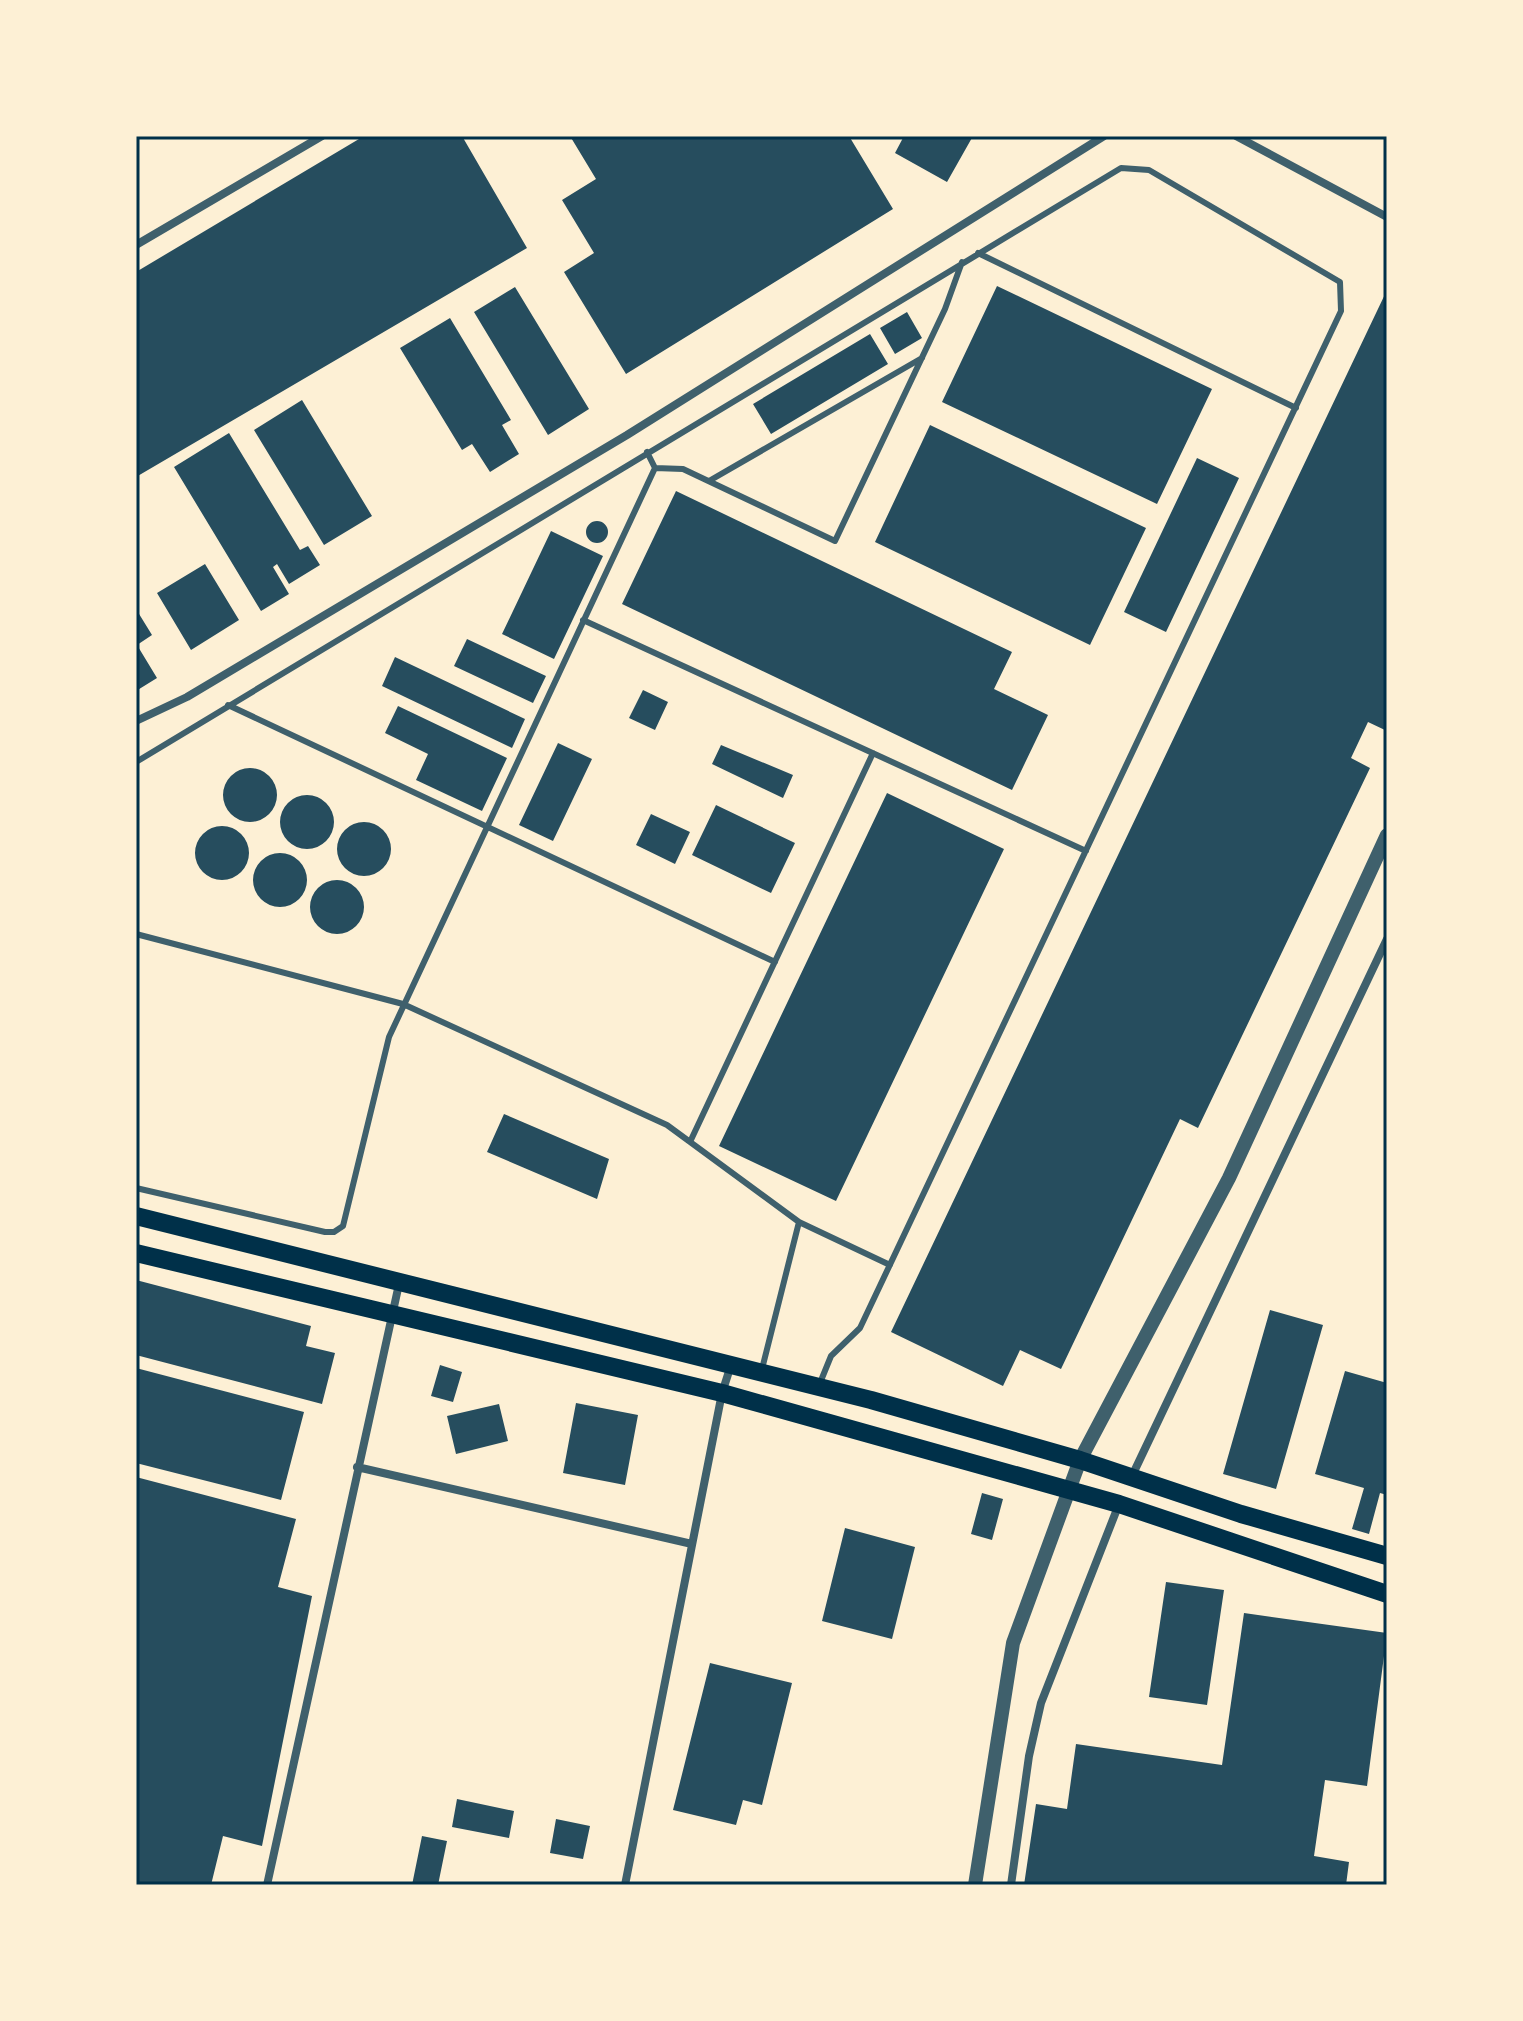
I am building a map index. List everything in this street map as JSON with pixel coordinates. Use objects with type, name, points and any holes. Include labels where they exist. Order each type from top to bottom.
[{"type":"main road","points":[[136,1216],[819,1387],[1080,1460],[1241,1514],[1387,1556]]},
{"type":"main road","points":[[136,1253],[753,1401],[1119,1504],[1387,1594]]},
{"type":"main road","points":[[753,1401],[761,1372]]},
{"type":"main road","points":[[811,1418],[819,1387]]},
{"type":"main road","points":[[1119,1504],[1132,1476]]},
{"type":"street","points":[[136,245],[322,136]]},
{"type":"street","points":[[136,721],[187,697],[614,443],[1104,136]]},
{"type":"street","points":[[1236,136],[1387,217]]},
{"type":"street","points":[[975,1885],[1013,1643],[1080,1460],[1229,1178],[1387,835]]},
{"type":"street","points":[[1132,1476],[1387,939]]},
{"type":"street","points":[[267,1885],[399,1284]]},
{"type":"street","points":[[625,1885],[722,1393],[731,1365]]},
{"type":"street","points":[[357,1467],[692,1544]]},
{"type":"street","points":[[1011,1885],[1029,1756],[1041,1703],[1119,1504]]},
{"type":"lane","points":[[136,762],[1115,170],[1135,167],[1149,170],[1340,282],[1341,311],[1296,408],[860,1328],[831,1356],[819,1387]]},
{"type":"lane","points":[[978,253],[1296,408]]},
{"type":"lane","points":[[655,468],[683,469],[835,541],[922,358],[962,262]]},
{"type":"lane","points":[[709,481],[922,358]]},
{"type":"lane","points":[[647,452],[655,468]]},
{"type":"lane","points":[[136,1188],[325,1232],[338,1230],[347,1220],[389,1037],[655,468]]},
{"type":"lane","points":[[583,620],[1086,851]]},
{"type":"lane","points":[[227,705],[775,962]]},
{"type":"lane","points":[[690,1142],[873,753]]},
{"type":"lane","points":[[136,934],[403,1004],[667,1125],[799,1222],[890,1265]]},
{"type":"lane","points":[[761,1372],[799,1222]]},
{"type":"building","points":[[364,136],[462,136],[527,248],[136,477],[136,272]]},
{"type":"building","points":[[570,136],[849,136],[893,209],[626,374],[564,272],[594,253],[562,200],[596,179]]},
{"type":"building","points":[[904,136],[973,136],[947,182],[895,153]]},
{"type":"building","points":[[997,286],[1212,389],[1157,504],[942,402]]},
{"type":"building","points":[[515,287],[589,409],[548,435],[474,312]]},
{"type":"building","points":[[1387,290],[1387,731],[1368,722],[1351,758],[1370,768],[1198,1128],[1180,1119],[1061,1369],[1020,1350],[1003,1386],[891,1332]]},
{"type":"building","points":[[907,312],[922,338],[895,354],[880,328]]},
{"type":"building","points":[[450,318],[511,420],[502,425],[519,454],[490,472],[472,444],[462,450],[400,348]]},
{"type":"building","points":[[870,334],[888,364],[771,434],[753,404]]},
{"type":"building","points":[[302,400],[372,516],[324,545],[254,430]]},
{"type":"building","points":[[930,425],[1146,528],[1090,645],[875,542]]},
{"type":"building","points":[[229,433],[300,550],[308,546],[320,565],[289,584],[277,564],[273,567],[289,594],[261,611],[174,467]]},
{"type":"building","points":[[1197,458],[1239,478],[1166,632],[1124,612]]},
{"type":"building","points":[[676,491],[1012,652],[994,689],[1048,715],[1012,790],[622,604]]},
{"type":"building","points":[[597,521],[605,524],[608,532],[605,540],[597,543],[589,540],[586,532],[589,524]]},
{"type":"building","points":[[551,531],[603,556],[554,659],[502,634]]},
{"type":"building","points":[[205,564],[239,620],[191,650],[157,593]]},
{"type":"building","points":[[136,609],[152,635],[137,645],[157,678],[136,691]]},
{"type":"building","points":[[467,639],[546,676],[533,703],[454,666]]},
{"type":"building","points":[[395,657],[525,719],[512,748],[382,686]]},
{"type":"building","points":[[643,690],[668,702],[655,730],[629,718]]},
{"type":"building","points":[[398,706],[507,758],[482,811],[416,780],[428,754],[385,733]]},
{"type":"building","points":[[558,743],[592,759],[553,841],[519,825]]},
{"type":"building","points":[[721,745],[793,775],[783,798],[712,764]]},
{"type":"building","points":[[250,768],[269,776],[277,795],[269,814],[250,822],[231,814],[223,795],[231,776]]},
{"type":"building","points":[[887,793],[1004,849],[836,1201],[719,1146]]},
{"type":"building","points":[[307,795],[326,803],[334,822],[326,841],[307,849],[288,841],[280,822],[288,803]]},
{"type":"building","points":[[716,805],[795,843],[771,893],[692,855]]},
{"type":"building","points":[[651,814],[690,832],[675,864],[636,845]]},
{"type":"building","points":[[364,822],[383,830],[391,849],[383,868],[364,876],[345,868],[337,849],[345,830]]},
{"type":"building","points":[[222,826],[241,834],[249,853],[241,872],[222,880],[203,872],[195,853],[203,834]]},
{"type":"building","points":[[280,853],[299,861],[307,880],[299,899],[280,907],[261,899],[253,880],[261,861]]},
{"type":"building","points":[[337,880],[356,888],[364,907],[356,926],[337,934],[318,926],[310,907],[318,888]]},
{"type":"building","points":[[504,1114],[609,1159],[597,1199],[487,1152]]},
{"type":"building","points":[[136,1280],[311,1326],[306,1346],[335,1353],[322,1404],[136,1355]]},
{"type":"building","points":[[1270,1310],[1323,1325],[1276,1489],[1223,1474]]},
{"type":"building","points":[[440,1365],[462,1372],[453,1402],[431,1396]]},
{"type":"building","points":[[136,1368],[304,1412],[281,1500],[136,1463]]},
{"type":"building","points":[[1345,1371],[1387,1383],[1387,1495],[1380,1493],[1369,1534],[1352,1529],[1364,1488],[1315,1474]]},
{"type":"building","points":[[576,1403],[638,1415],[625,1485],[563,1473]]},
{"type":"building","points":[[499,1404],[508,1441],[456,1454],[447,1416]]},
{"type":"building","points":[[136,1477],[296,1519],[278,1587],[312,1596],[262,1846],[223,1836],[211,1885],[136,1885]]},
{"type":"building","points":[[982,1493],[1003,1499],[992,1540],[971,1534]]},
{"type":"building","points":[[845,1528],[915,1547],[892,1639],[822,1621]]},
{"type":"building","points":[[1166,1582],[1224,1590],[1207,1705],[1149,1697]]},
{"type":"building","points":[[1244,1613],[1387,1633],[1367,1786],[1325,1780],[1314,1856],[1349,1862],[1346,1885],[1024,1885],[1036,1804],[1067,1809],[1076,1744],[1222,1765]]},
{"type":"building","points":[[710,1663],[792,1683],[762,1805],[743,1800],[736,1825],[673,1810]]},
{"type":"building","points":[[457,1799],[514,1811],[509,1838],[452,1827]]},
{"type":"building","points":[[556,1819],[590,1826],[583,1859],[550,1853]]},
{"type":"building","points":[[422,1836],[447,1841],[438,1885],[412,1885]]}]
